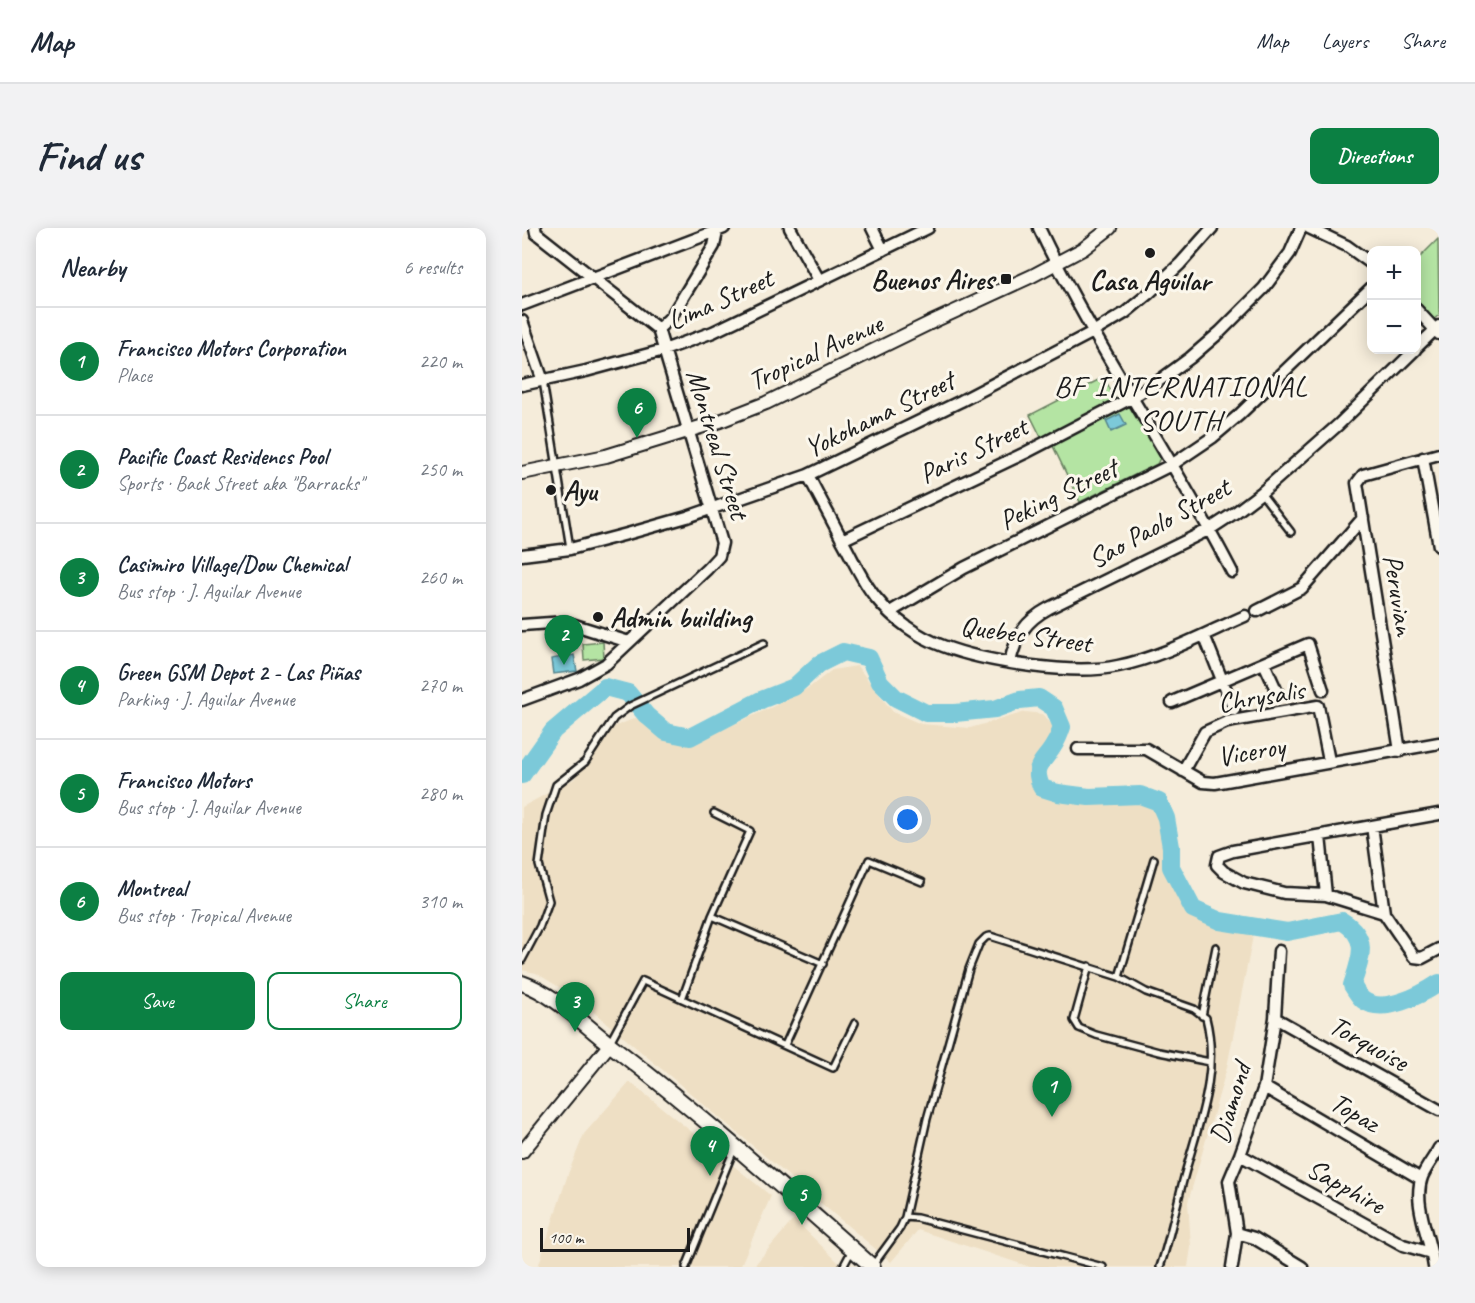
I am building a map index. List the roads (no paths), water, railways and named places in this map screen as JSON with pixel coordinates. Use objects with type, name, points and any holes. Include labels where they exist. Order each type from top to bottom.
[{"type":"main road","points":[[522,983],[554,1001],[609,1044],[735,1147],[872,1267]]},
{"type":"street","points":[[536,228],[536,233],[658,328],[671,317],[714,246],[721,230]]},
{"type":"street","points":[[790,228],[819,280]]},
{"type":"street","points":[[872,228],[883,250]]},
{"type":"street","name":"Lima Street","points":[[522,385],[664,350],[713,332],[928,228]]},
{"type":"street","points":[[1039,228],[1093,332],[1173,464],[1232,572]]},
{"type":"street","name":"Tropical Avenue","points":[[522,473],[606,456],[690,431],[800,388],[1056,264],[1083,249],[1110,228]]},
{"type":"street","name":"Yokohama Street","points":[[522,555],[570,549],[713,508],[808,476],[961,401],[1125,313],[1180,264],[1212,228]]},
{"type":"street","name":"Paris Street","points":[[842,540],[1024,453],[1133,397],[1190,358],[1248,305],[1280,268],[1301,228]]},
{"type":"street","points":[[1309,228],[1347,246],[1367,261]]},
{"type":"street","points":[[522,305],[721,230]]},
{"type":"street","name":"Peking Street","points":[[890,612],[964,568],[1173,464],[1213,437],[1239,415],[1367,291]]},
{"type":"street","points":[[1421,314],[1438,330]]},
{"type":"street","points":[[522,321],[543,381]]},
{"type":"street","name":"Montreal Street","points":[[522,700],[595,672],[606,664],[719,556],[722,543],[713,508],[658,328]]},
{"type":"street","name":"Sao Paolo Street","points":[[1421,345],[1438,330]]},
{"type":"street","name":"Sao Paolo Street","points":[[1010,662],[1014,643],[1020,632],[1038,614],[1210,529],[1261,493],[1338,425],[1411,354]]},
{"type":"street","points":[[1439,454],[1423,458],[1439,546]]},
{"type":"street","name":"Peruvian","points":[[1400,751],[1357,483],[1363,475],[1423,458]]},
{"type":"street","name":"Quebec Street","points":[[808,476],[876,599],[904,626],[941,646],[967,654],[1010,662],[1076,670],[1116,667],[1138,661],[1245,616]]},
{"type":"street","points":[[1257,611],[1302,588],[1363,518]]},
{"type":"street","points":[[522,626],[566,622],[629,642]]},
{"type":"street","points":[[1204,634],[1234,710]]},
{"type":"street","points":[[1172,702],[1308,644],[1323,690]]},
{"type":"street","points":[[1264,663],[1278,694]]},
{"type":"street","name":"Chrysalis","points":[[1184,771],[1205,732],[1227,722],[1318,706],[1329,761]]},
{"type":"street","name":"Viceroy","points":[[1078,749],[1146,749],[1203,782],[1215,783],[1439,743]]},
{"type":"street","points":[[1384,914],[1326,896],[1284,893],[1244,883],[1217,866],[1219,856],[1233,851],[1372,826],[1439,817]]},
{"type":"street","points":[[1372,826],[1384,914],[1414,957],[1422,958],[1439,949]]},
{"type":"street","points":[[1320,836],[1326,896]]},
{"type":"street","name":"Diamond","points":[[1232,1267],[1237,1233],[1229,1181],[1264,1087],[1275,1018],[1279,951]]},
{"type":"street","name":"Torquoise","points":[[1275,1018],[1439,1110]]},
{"type":"street","points":[[522,1152],[609,1044]]},
{"type":"street","name":"Topaz","points":[[1264,1087],[1421,1179]]},
{"type":"street","points":[[1434,1267],[1420,1202],[1421,1179],[1439,1148]]},
{"type":"street","name":"Sapphire","points":[[1240,1155],[1403,1245],[1431,1253]]},
{"type":"street","points":[[1237,1233],[1254,1238],[1302,1267]]},
{"type":"lane","points":[[543,381],[570,549]]},
{"type":"lane","points":[[1261,493],[1291,532]]},
{"type":"lane","points":[[522,960],[540,926],[549,901],[539,865],[546,815],[556,785],[585,762],[614,718],[630,706],[764,643]]},
{"type":"lane","points":[[682,999],[711,916],[750,831],[714,813]]},
{"type":"lane","points":[[1119,977],[1154,859]]},
{"type":"lane","points":[[785,1045],[870,860],[922,882]]},
{"type":"lane","points":[[711,916],[823,964]]},
{"type":"lane","points":[[872,1267],[900,1228],[905,1217],[927,1119],[969,969],[979,944],[986,936],[990,936],[1119,977],[1146,992],[1194,1009],[1206,1018],[1210,1077],[1200,1126],[1160,1267]]},
{"type":"lane","points":[[1202,1016],[1216,947]]},
{"type":"lane","points":[[1089,966],[1074,1020],[1079,1028],[1096,1035],[1159,1052],[1210,1062]]},
{"type":"lane","points":[[609,1044],[643,981],[833,1068],[855,1023]]},
{"type":"lane","points":[[686,1267],[735,1147]]},
{"type":"lane","points":[[905,1217],[1103,1267]]},
{"type":"lane","points":[[843,1267],[852,1249]]},
{"type":"water","points":[[1120,414],[1126,425],[1111,432],[1106,421]]},
{"type":"water","points":[[574,655],[577,671],[553,674],[551,659]]},
{"type":"waterway","points":[[522,775],[553,731],[605,687],[628,693],[646,715],[666,732],[690,737],[761,700],[794,687],[819,664],[843,652],[869,658],[880,682],[896,698],[926,713],[995,709],[1020,700],[1039,698],[1054,708],[1062,727],[1059,736],[1038,769],[1042,788],[1058,793],[1089,797],[1140,795],[1159,802],[1166,818],[1171,847],[1171,867],[1193,909],[1220,921],[1287,932],[1342,921],[1357,934],[1360,942],[1360,957],[1352,985],[1362,999],[1371,1004],[1402,1002],[1439,983]]},
{"type":"place","name":"Casa Aguilar","points":[[1150,253]]},
{"type":"place","name":"Buenos Aires","points":[[1006,279]]},
{"type":"place","name":"Montreal","points":[[637,438]]},
{"type":"place","name":"Ayu","points":[[551,490]]},
{"type":"place","name":"Admin building","points":[[598,617]]},
{"type":"place","name":"Pacific Coast Residencs Pool","points":[[564,665]]},
{"type":"place","name":"Casimiro Village/Dow Chemical","points":[[575,1032]]},
{"type":"place","name":"Francisco Motors Corporation","points":[[1052,1117]]},
{"type":"place","name":"Green GSM Depot 2 - Las Piñas","points":[[710,1176]]},
{"type":"place","name":"Francisco Motors","points":[[802,1225]]},
{"type":"district","name":"BF INTERNATIONAL SOUTH","points":[[1181,403]]}]
